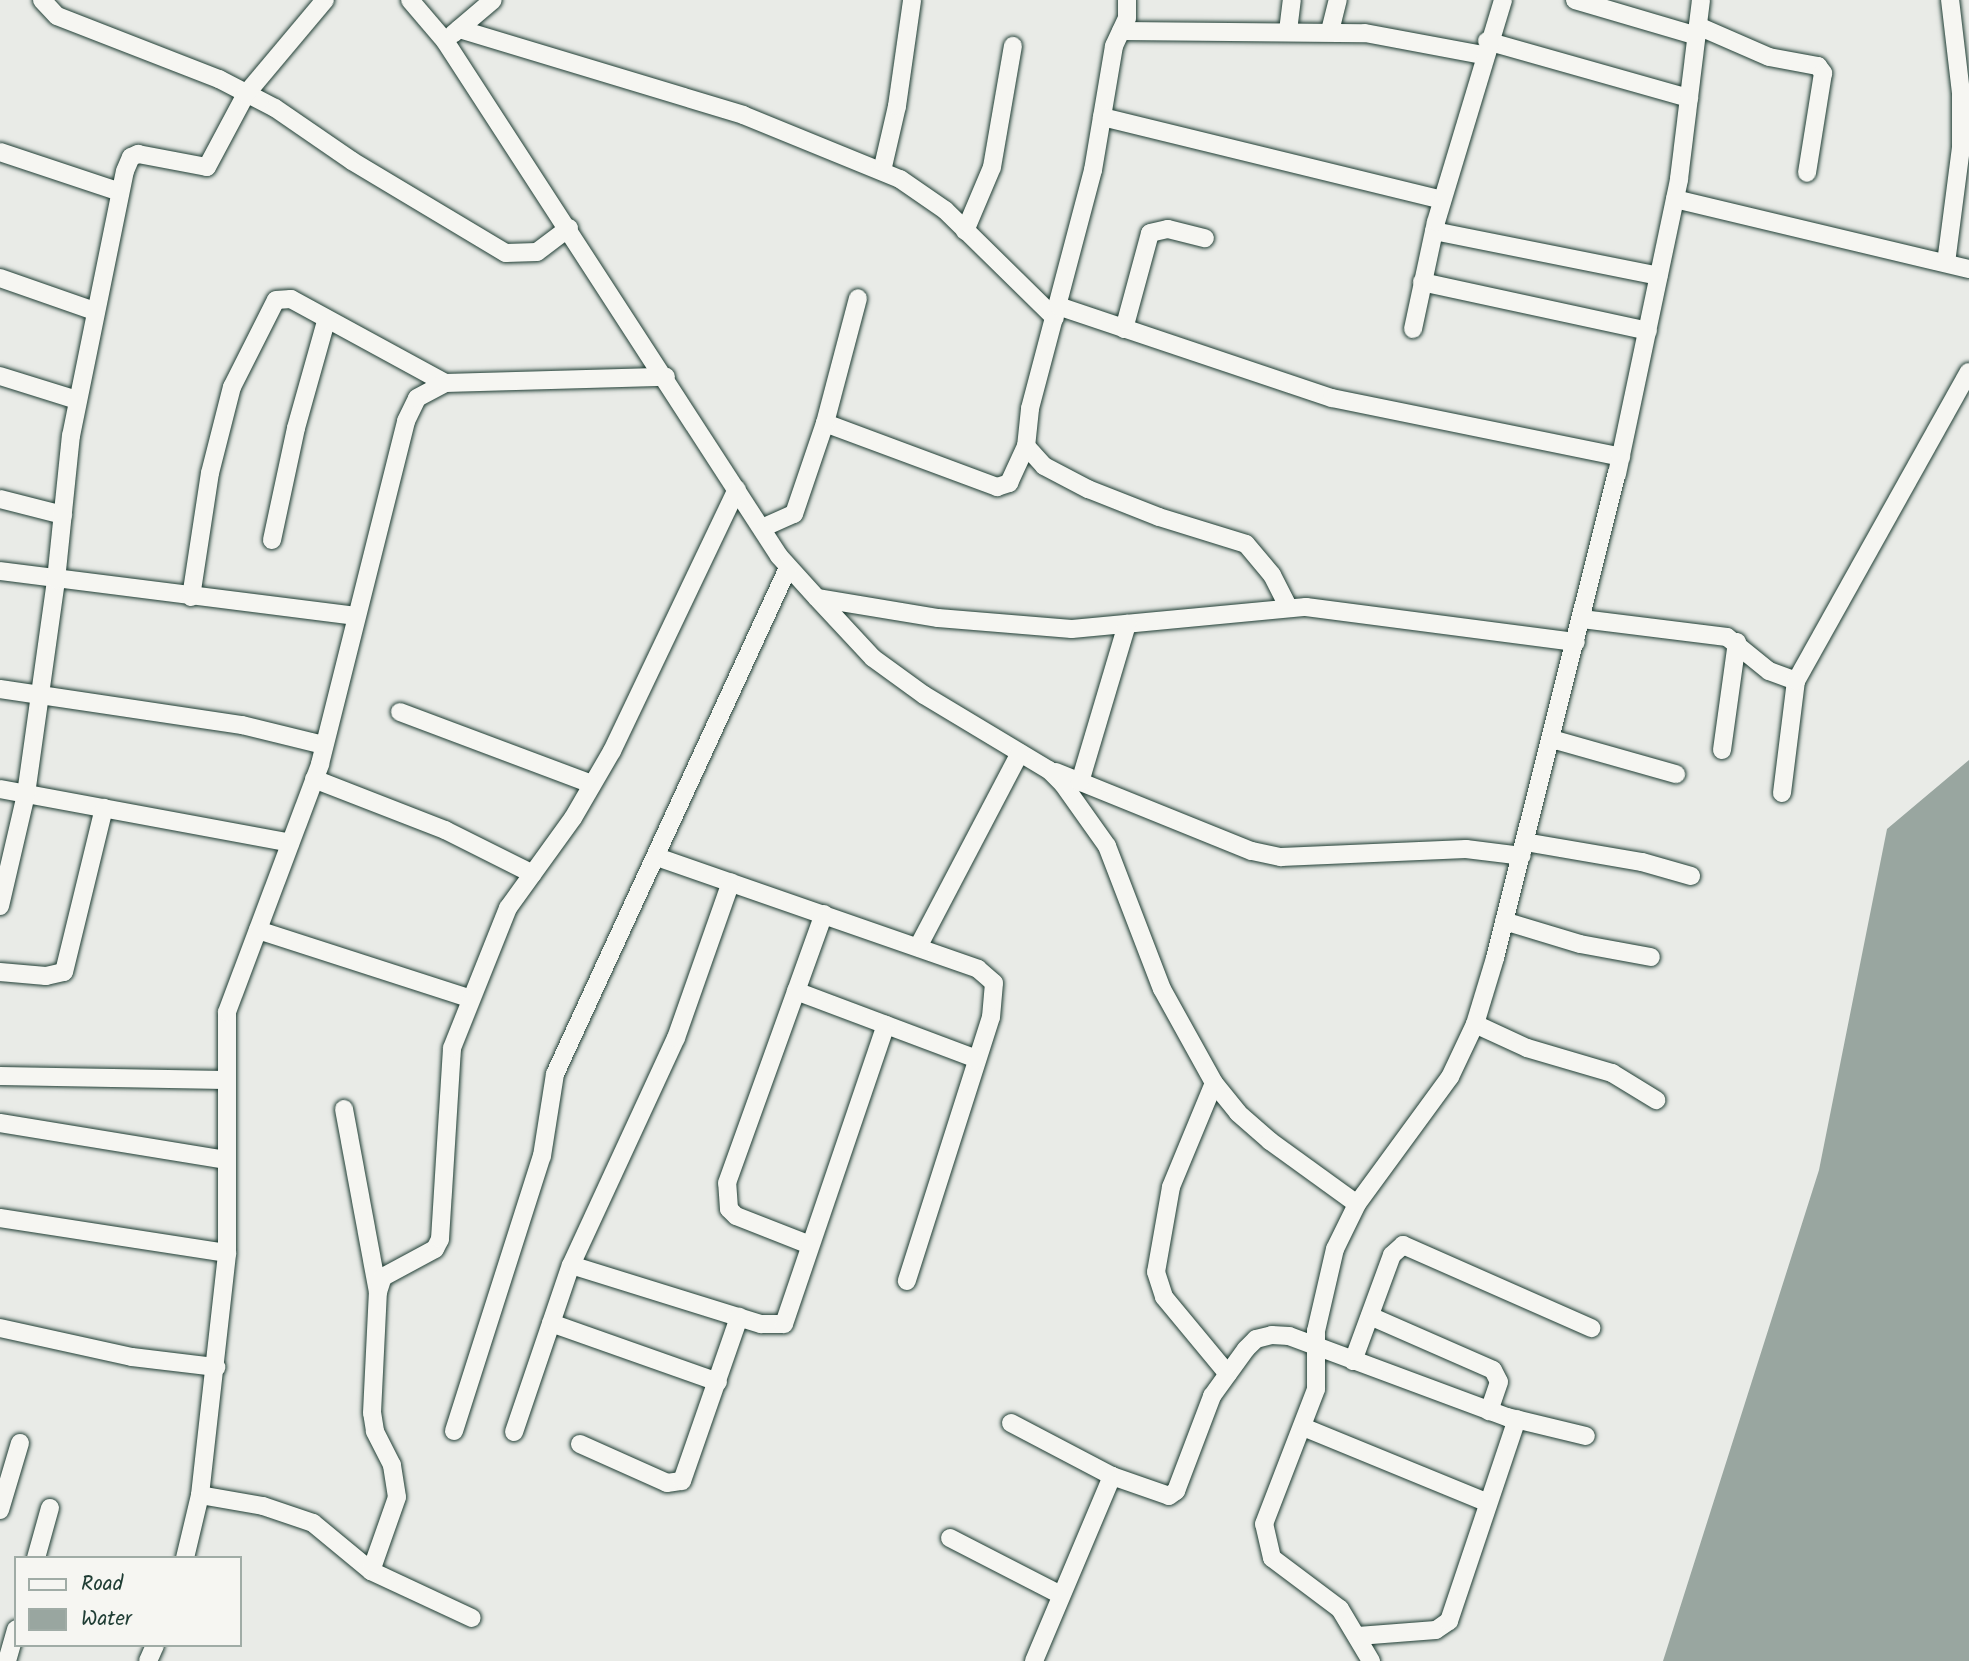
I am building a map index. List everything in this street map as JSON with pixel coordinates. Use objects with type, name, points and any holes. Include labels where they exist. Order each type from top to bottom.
[{"type":"street","points":[[42,0],[57,16],[246,94],[506,253],[537,252],[569,228]]},
{"type":"street","points":[[0,906],[26,794],[56,580],[77,400],[120,192],[131,157],[138,154],[207,167],[246,94],[325,0]]},
{"type":"street","points":[[410,0],[452,35],[569,228],[789,568],[873,658],[924,695],[1049,770],[1252,851],[1281,857],[1453,849],[1523,849],[1642,862],[1690,876]]},
{"type":"street","points":[[452,35],[493,0]]},
{"type":"street","points":[[882,171],[897,106],[912,0]]},
{"type":"street","points":[[825,423],[997,487],[1009,483],[1026,446],[1027,421],[1093,170],[1114,46],[1121,31],[1127,0]]},
{"type":"street","points":[[1288,30],[1292,0]]},
{"type":"street","points":[[1331,31],[1338,0]]},
{"type":"street","points":[[1413,329],[1442,200],[1485,48],[1503,0]]},
{"type":"street","points":[[1575,0],[1698,31],[1769,57],[1818,66],[1823,73],[1808,173]]},
{"type":"street","points":[[1371,1661],[1340,1609],[1272,1558],[1265,1541],[1269,1502],[1303,1427],[1316,1389],[1321,1293],[1335,1249],[1357,1204],[1431,1108],[1475,1024],[1552,739],[1621,457],[1675,199],[1701,0]]},
{"type":"street","points":[[1946,263],[1961,148],[1950,0]]},
{"type":"street","points":[[1121,31],[1288,30],[1366,33],[1485,48],[1689,98]]},
{"type":"street","points":[[452,35],[743,114],[882,171],[921,191],[1056,312],[1124,329],[1332,398],[1621,457]]},
{"type":"street","points":[[965,230],[992,167],[1013,46]]},
{"type":"street","points":[[1102,117],[1442,200]]},
{"type":"street","points":[[0,152],[120,192]]},
{"type":"street","points":[[1675,199],[1969,269]]},
{"type":"street","points":[[1124,329],[1150,233],[1168,229],[1205,238]]},
{"type":"street","points":[[1434,231],[1659,276]]},
{"type":"street","points":[[0,278],[94,312]]},
{"type":"street","points":[[1422,282],[1648,331]]},
{"type":"street","points":[[191,597],[210,473],[232,387],[267,313],[283,297],[445,383]]},
{"type":"street","points":[[762,528],[794,514],[825,423],[858,298]]},
{"type":"street","points":[[272,540],[296,428],[326,321]]},
{"type":"street","points":[[1782,793],[1796,681],[1969,372]]},
{"type":"street","points":[[0,376],[77,400]]},
{"type":"street","points":[[185,1556],[200,1495],[227,1253],[227,1012],[314,779],[406,421],[417,398],[445,383],[666,377]]},
{"type":"street","points":[[1026,446],[1044,466],[1088,489],[1159,517],[1246,544],[1272,575],[1289,608]]},
{"type":"street","points":[[378,1292],[383,1277],[435,1249],[440,1239],[448,1078],[452,1048],[469,998],[508,908],[592,784],[737,489]]},
{"type":"street","points":[[0,499],[63,515]]},
{"type":"street","points":[[454,1431],[542,1156],[555,1074],[598,974],[657,856],[789,568]]},
{"type":"street","points":[[0,571],[355,617]]},
{"type":"street","points":[[817,598],[834,604],[1027,627],[1127,624],[1289,608],[1379,614],[1576,642]]},
{"type":"street","points":[[1582,619],[1716,635],[1737,642],[1769,671],[1796,681]]},
{"type":"street","points":[[1080,782],[1127,624]]},
{"type":"street","points":[[1722,750],[1737,642]]},
{"type":"street","points":[[0,689],[242,725],[324,745]]},
{"type":"street","points":[[400,712],[592,784]]},
{"type":"street","points":[[1552,739],[1676,774]]},
{"type":"street","points":[[918,947],[1020,753]]},
{"type":"street","points":[[1049,770],[1084,809],[1107,846],[1162,989],[1214,1083],[1262,1134],[1357,1204]]},
{"type":"street","points":[[314,779],[445,830],[533,874]]},
{"type":"street","points":[[0,789],[290,843]]},
{"type":"street","points":[[0,972],[46,976],[64,972],[104,808]]},
{"type":"street","points":[[657,856],[978,969],[994,983],[991,1017],[906,1281]]},
{"type":"street","points":[[514,1432],[571,1265],[677,1038],[731,882]]},
{"type":"street","points":[[810,1245],[736,1216],[727,1199],[727,1183],[824,914]]},
{"type":"street","points":[[1504,921],[1580,944],[1651,957]]},
{"type":"street","points":[[258,930],[469,998]]},
{"type":"street","points":[[796,991],[978,1059]]},
{"type":"street","points":[[1475,1024],[1527,1048],[1612,1073],[1656,1100]]},
{"type":"street","points":[[571,1265],[739,1317],[776,1327],[784,1324],[886,1025]]},
{"type":"street","points":[[0,1076],[225,1080]]},
{"type":"street","points":[[1214,1083],[1171,1187],[1156,1272],[1164,1297],[1227,1374]]},
{"type":"street","points":[[344,1109],[378,1292],[372,1413],[375,1431],[392,1465],[397,1497],[371,1571]]},
{"type":"street","points":[[0,1123],[228,1160]]},
{"type":"street","points":[[0,1218],[227,1253]]},
{"type":"street","points":[[1353,1361],[1392,1255],[1403,1245],[1591,1328]]},
{"type":"street","points":[[1370,1316],[1493,1370],[1499,1382],[1489,1411]]},
{"type":"street","points":[[580,1444],[667,1483],[682,1482],[739,1317]]},
{"type":"street","points":[[551,1323],[718,1382]]},
{"type":"street","points":[[0,1328],[132,1357],[216,1367]]},
{"type":"street","points":[[1011,1423],[1112,1476],[1160,1496],[1176,1491],[1199,1425],[1227,1374],[1256,1339],[1289,1336],[1489,1411],[1586,1436]]},
{"type":"street","points":[[1358,1636],[1436,1630],[1449,1621],[1475,1555],[1488,1503],[1517,1419]]},
{"type":"street","points":[[1303,1427],[1488,1503]]},
{"type":"street","points":[[0,1510],[20,1443]]},
{"type":"street","points":[[1034,1661],[1059,1594],[1112,1476]]},
{"type":"street","points":[[200,1495],[264,1506],[303,1519],[371,1571],[472,1618]]},
{"type":"street","points":[[37,1556],[50,1508]]},
{"type":"street","points":[[950,1538],[1059,1594]]},
{"type":"street","points":[[7,1661],[14,1636]]},
{"type":"water","points":[[1969,760],[1969,1661],[1663,1661],[1819,1170],[1887,829]]}]
